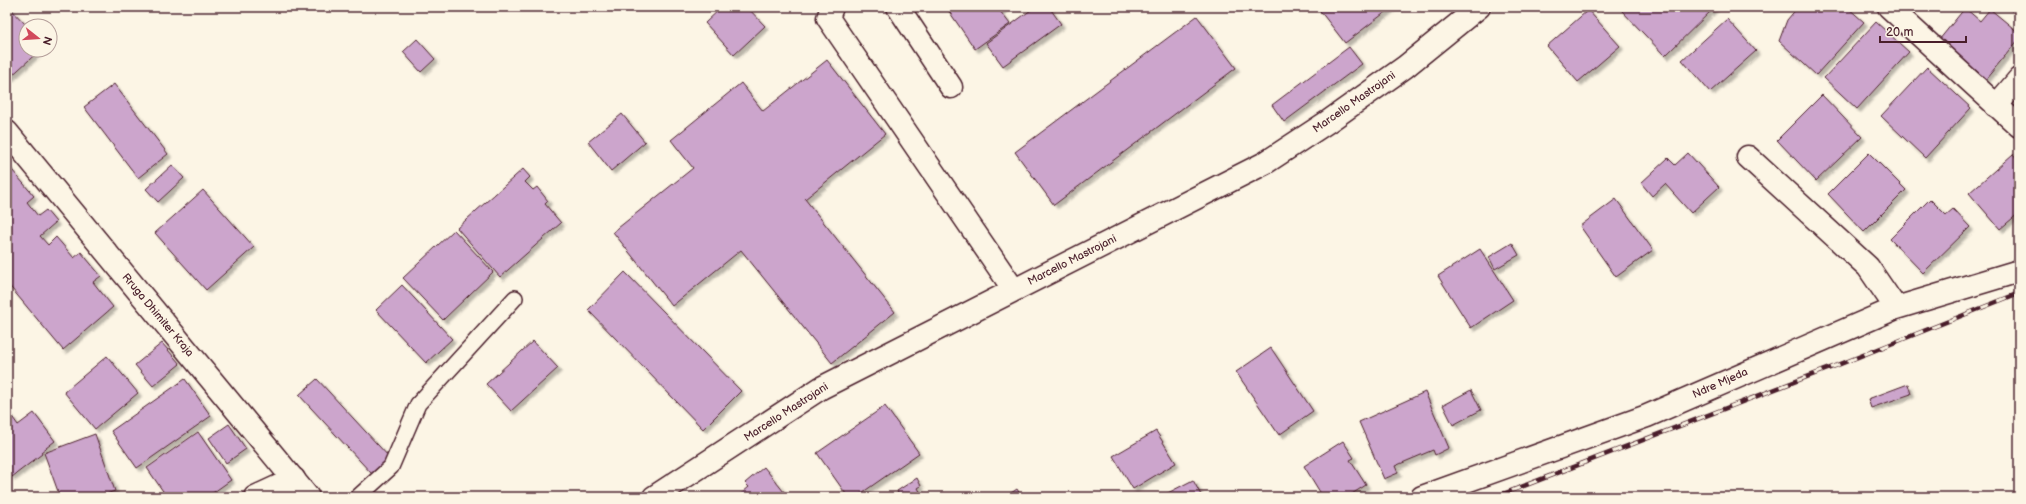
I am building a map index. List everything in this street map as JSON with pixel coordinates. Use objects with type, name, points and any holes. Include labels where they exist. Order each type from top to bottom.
[{"type":"street","points":[[832,7],[828,18],[1014,290]]},
{"type":"street","points":[[898,7],[951,87]]},
{"type":"street","name":"Marcello Mastrojani","points":[[654,497],[821,388],[1265,163],[1329,121],[1405,67],[1479,7]]},
{"type":"street","points":[[1890,7],[2019,126]]},
{"type":"street","points":[[1996,106],[2019,79]]},
{"type":"street","name":"Rruga Dhimiter Kraja","points":[[7,132],[308,497]]},
{"type":"street","points":[[1748,158],[1868,267],[1896,308]]},
{"type":"street","name":"Ndre Mjeda","points":[[1422,497],[1647,416],[1896,308],[2019,271]]},
{"type":"street","points":[[255,497],[294,479]]},
{"type":"lane","points":[[358,497],[391,467],[418,404],[515,298]]},
{"type":"building","points":[[7,7],[9,7],[19,18],[18,18],[18,58],[31,58],[7,80]]},
{"type":"building","points":[[722,7],[747,7],[765,26],[734,55],[705,23]]},
{"type":"building","points":[[946,7],[1006,7],[1000,11],[1010,24],[975,49]]},
{"type":"building","points":[[1035,7],[1049,7],[1061,24],[1003,66],[986,43]]},
{"type":"building","points":[[1317,7],[1390,7],[1391,8],[1345,43]]},
{"type":"building","points":[[1625,7],[1715,7],[1665,56],[1621,10]]},
{"type":"building","points":[[1798,7],[1847,7],[1864,22],[1816,75],[1779,41],[1787,20]]},
{"type":"building","points":[[2008,7],[2019,7],[2019,16]]},
{"type":"building","points":[[1965,8],[1980,21],[1990,9],[2019,33],[2019,39],[1986,79],[1939,40]]},
{"type":"building","points":[[1588,10],[1620,46],[1578,82],[1547,46]]},
{"type":"building","points":[[1197,16],[1236,68],[1054,205],[1015,152]]},
{"type":"building","points":[[1727,19],[1756,51],[1710,92],[1682,60]]},
{"type":"building","points":[[1876,22],[1909,52],[1857,109],[1824,78]]},
{"type":"building","points":[[417,39],[435,59],[421,72],[403,52]]},
{"type":"building","points":[[1349,47],[1362,64],[1284,122],[1272,105]]},
{"type":"building","points":[[827,60],[885,134],[805,199],[895,312],[832,363],[741,250],[672,306],[613,232],[693,168],[671,140],[741,83],[763,111]]},
{"type":"building","points":[[1927,67],[1971,108],[1925,158],[1881,116]]},
{"type":"building","points":[[114,84],[168,154],[138,178],[84,107]]},
{"type":"building","points":[[1822,95],[1862,137],[1816,181],[1777,140]]},
{"type":"building","points":[[622,114],[645,142],[611,171],[588,142]]},
{"type":"building","points":[[1688,153],[1719,187],[1691,213],[1665,184],[1652,196],[1641,183],[1668,158],[1675,165]]},
{"type":"building","points":[[1869,153],[1906,190],[1864,232],[1828,194]]},
{"type":"building","points":[[2013,154],[2019,161],[2019,213],[2000,229],[1969,193]]},
{"type":"building","points":[[7,164],[34,196],[27,202],[38,216],[46,210],[56,222],[40,236],[48,245],[56,237],[74,258],[81,252],[101,276],[93,282],[113,307],[63,350],[7,283]]},
{"type":"building","points":[[172,165],[184,178],[158,202],[146,189]]},
{"type":"building","points":[[523,169],[530,177],[525,182],[533,190],[537,187],[548,201],[545,204],[561,223],[500,277],[457,228]]},
{"type":"building","points":[[203,190],[254,247],[206,290],[155,233]]},
{"type":"building","points":[[1616,199],[1653,250],[1616,277],[1580,226]]},
{"type":"building","points":[[1930,199],[1946,215],[1953,209],[1970,227],[1923,273],[1890,239]]},
{"type":"building","points":[[454,230],[493,272],[443,320],[403,278]]},
{"type":"building","points":[[1512,243],[1519,255],[1495,269],[1489,257]]},
{"type":"building","points":[[1480,249],[1513,300],[1471,328],[1438,276]]},
{"type":"building","points":[[625,272],[741,391],[703,429],[588,310]]},
{"type":"building","points":[[402,285],[452,339],[426,363],[376,310]]},
{"type":"building","points":[[533,341],[558,368],[511,411],[486,384]]},
{"type":"building","points":[[162,343],[180,364],[153,386],[135,365]]},
{"type":"building","points":[[1271,348],[1313,411],[1279,435],[1236,372]]},
{"type":"building","points":[[107,356],[138,393],[95,429],[64,392]]},
{"type":"building","points":[[185,379],[211,416],[137,468],[111,431]]},
{"type":"building","points":[[317,379],[390,458],[372,474],[299,395]]},
{"type":"building","points":[[1908,384],[1911,394],[1871,408],[1868,399]]},
{"type":"building","points":[[1471,390],[1481,410],[1453,425],[1443,405]]},
{"type":"building","points":[[1425,392],[1449,448],[1435,455],[1433,450],[1395,466],[1398,473],[1384,479],[1359,422]]},
{"type":"building","points":[[885,406],[919,453],[856,497],[848,497],[817,453]]},
{"type":"building","points":[[8,411],[18,425],[34,413],[55,441],[41,452],[42,454],[12,477],[7,470]]},
{"type":"building","points":[[229,424],[246,449],[226,463],[209,438]]},
{"type":"building","points":[[1156,431],[1176,463],[1133,489],[1113,456]]},
{"type":"building","points":[[198,432],[231,480],[207,497],[167,497],[147,468]]},
{"type":"building","points":[[95,434],[115,491],[97,497],[60,497],[44,453]]},
{"type":"building","points":[[1343,441],[1354,458],[1350,460],[1366,485],[1347,497],[1323,497],[1304,466]]},
{"type":"building","points":[[764,467],[788,497],[737,497],[749,487],[745,483]]},
{"type":"building","points":[[917,478],[921,486],[918,488],[923,497],[893,497],[898,493],[897,491]]},
{"type":"building","points":[[1193,480],[1202,497],[1160,497]]},
{"type":"building","points":[[1017,489],[1022,497],[1005,497]]},
{"type":"railway","points":[[1495,497],[1838,365],[2019,293]]}]
